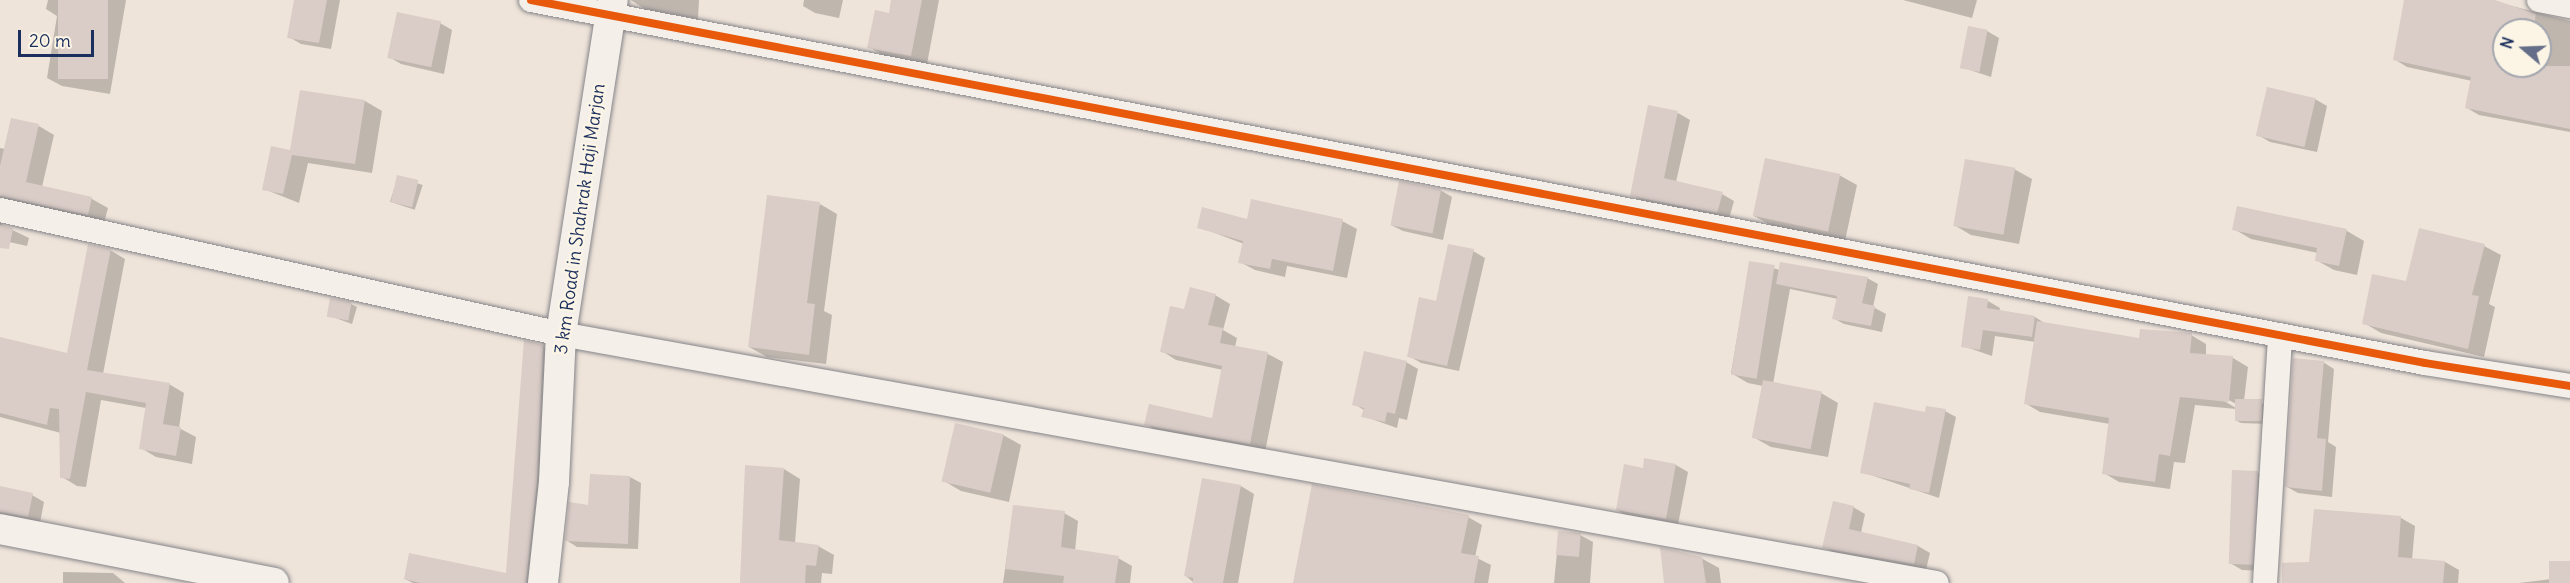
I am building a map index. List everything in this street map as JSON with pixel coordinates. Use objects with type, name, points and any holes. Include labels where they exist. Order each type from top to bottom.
[{"type":"street","points":[[531,0],[611,8],[2280,336],[2570,386]]},
{"type":"street","points":[[2539,0],[2570,6]]},
{"type":"street","name":"3 km Road in Shahrak Haji Marjan","points":[[543,583],[554,482],[561,334],[611,8]]},
{"type":"street","points":[[0,210],[561,334],[1937,583]]},
{"type":"street","points":[[2265,583],[2280,336]]},
{"type":"street","points":[[0,529],[274,583]]},
{"type":"building","points":[[58,0],[108,0],[108,79],[58,79]]},
{"type":"building","points":[[294,0],[327,0],[319,43],[287,38]]},
{"type":"building","points":[[891,0],[922,0],[911,56],[867,48],[875,10],[889,13]]},
{"type":"building","points":[[2404,0],[2495,0],[2536,14],[2535,18],[2492,18],[2492,78],[2552,78],[2552,66],[2570,66],[2570,129],[2465,108],[2471,77],[2393,60]]},
{"type":"building","points":[[397,12],[441,21],[431,67],[387,58]]},
{"type":"building","points":[[1968,26],[1988,30],[1979,72],[1960,68]]},
{"type":"building","points":[[2267,87],[2316,98],[2304,147],[2256,136]]},
{"type":"building","points":[[300,90],[365,100],[355,164],[292,155],[283,194],[262,190],[271,146],[290,150]]},
{"type":"building","points":[[1648,105],[1678,111],[1664,178],[1723,192],[1717,213],[1630,196]]},
{"type":"building","points":[[11,118],[39,124],[26,182],[92,197],[88,215],[0,196],[0,166]]},
{"type":"building","points":[[1765,158],[1840,174],[1828,232],[1753,216]]},
{"type":"building","points":[[1965,159],[2015,168],[2003,235],[1953,226]]},
{"type":"building","points":[[397,175],[418,180],[412,207],[391,202]]},
{"type":"building","points":[[1399,181],[1441,189],[1433,233],[1390,225]]},
{"type":"building","points":[[767,195],[820,202],[807,303],[815,304],[809,355],[748,347]]},
{"type":"building","points":[[1251,199],[1343,219],[1333,271],[1272,259],[1270,269],[1238,263],[1243,241],[1197,228],[1202,207],[1247,219]]},
{"type":"building","points":[[2237,206],[2347,229],[2339,266],[2315,261],[2317,248],[2232,230]]},
{"type":"building","points":[[0,225],[13,228],[9,249],[0,248]]},
{"type":"building","points":[[2419,228],[2485,244],[2472,295],[2479,296],[2468,349],[2362,324],[2372,274],[2406,281]]},
{"type":"building","points":[[88,244],[111,249],[87,370],[170,383],[163,424],[181,427],[176,456],[139,449],[146,403],[86,392],[70,479],[60,478],[59,409],[50,408],[47,425],[0,413],[0,337],[67,353]]},
{"type":"building","points":[[1448,244],[1474,249],[1447,366],[1407,357],[1419,297],[1436,301]]},
{"type":"building","points":[[1749,261],[1775,265],[1757,379],[1731,375]]},
{"type":"building","points":[[1780,262],[1868,277],[1862,303],[1875,306],[1871,326],[1832,319],[1837,296],[1776,284]]},
{"type":"building","points":[[1190,287],[1216,294],[1208,325],[1223,328],[1220,343],[1268,352],[1250,444],[1144,425],[1149,404],[1212,418],[1222,366],[1160,352],[1170,306],[1184,309]]},
{"type":"building","points":[[1968,296],[1988,299],[1987,308],[2035,316],[2032,337],[1983,330],[1980,350],[1961,347]]},
{"type":"building","points":[[330,298],[352,302],[348,321],[327,317]]},
{"type":"building","points":[[2037,321],[2139,338],[2140,329],[2192,333],[2190,353],[2233,356],[2229,402],[2180,397],[2170,456],[2159,454],[2155,482],[2102,474],[2109,418],[2024,404]]},
{"type":"building","points":[[524,340],[543,345],[537,481],[526,583],[420,583],[404,579],[409,553],[506,573]]},
{"type":"building","points":[[1364,351],[1407,361],[1395,414],[1387,412],[1385,422],[1361,417],[1364,408],[1352,405]]},
{"type":"building","points":[[2293,358],[2324,361],[2317,438],[2326,439],[2322,491],[2285,487]]},
{"type":"building","points":[[1763,380],[1822,391],[1811,449],[1752,438]]},
{"type":"building","points":[[2235,399],[2262,399],[2262,421],[2235,421]]},
{"type":"building","points":[[1874,402],[1925,412],[1926,406],[1946,409],[1929,493],[1909,489],[1910,484],[1860,473]]},
{"type":"building","points":[[955,423],[1004,434],[990,493],[942,481]]},
{"type":"building","points":[[1644,458],[1676,464],[1666,519],[1616,510],[1624,464],[1643,468]]},
{"type":"building","points":[[745,465],[784,468],[779,540],[819,545],[816,566],[806,565],[805,583],[740,583]]},
{"type":"building","points":[[2232,470],[2258,471],[2255,565],[2229,564]]},
{"type":"building","points":[[590,474],[630,476],[628,544],[565,541],[569,502],[588,505]]},
{"type":"building","points":[[1202,478],[1241,485],[1223,583],[1193,583],[1193,578],[1184,576]]},
{"type":"building","points":[[1312,484],[1469,515],[1461,553],[1479,556],[1474,583],[1293,583]]},
{"type":"building","points":[[0,486],[33,493],[28,517],[0,512]]},
{"type":"building","points":[[1833,501],[1854,506],[1849,529],[1918,545],[1914,564],[1822,548]]},
{"type":"building","points":[[1013,505],[1065,511],[1061,547],[1119,556],[1115,583],[1063,583],[1064,576],[1005,569]]},
{"type":"building","points":[[2314,509],[2401,516],[2398,557],[2445,561],[2443,583],[2282,583],[2282,563],[2309,562]]},
{"type":"building","points":[[1558,531],[1581,533],[1579,557],[1556,555]]},
{"type":"building","points":[[1660,547],[1702,557],[1706,583],[1664,583]]},
{"type":"building","points":[[2549,561],[2570,561],[2570,583],[2549,583]]},
{"type":"cycle path","points":[[531,0],[2425,363],[2570,386]]}]
